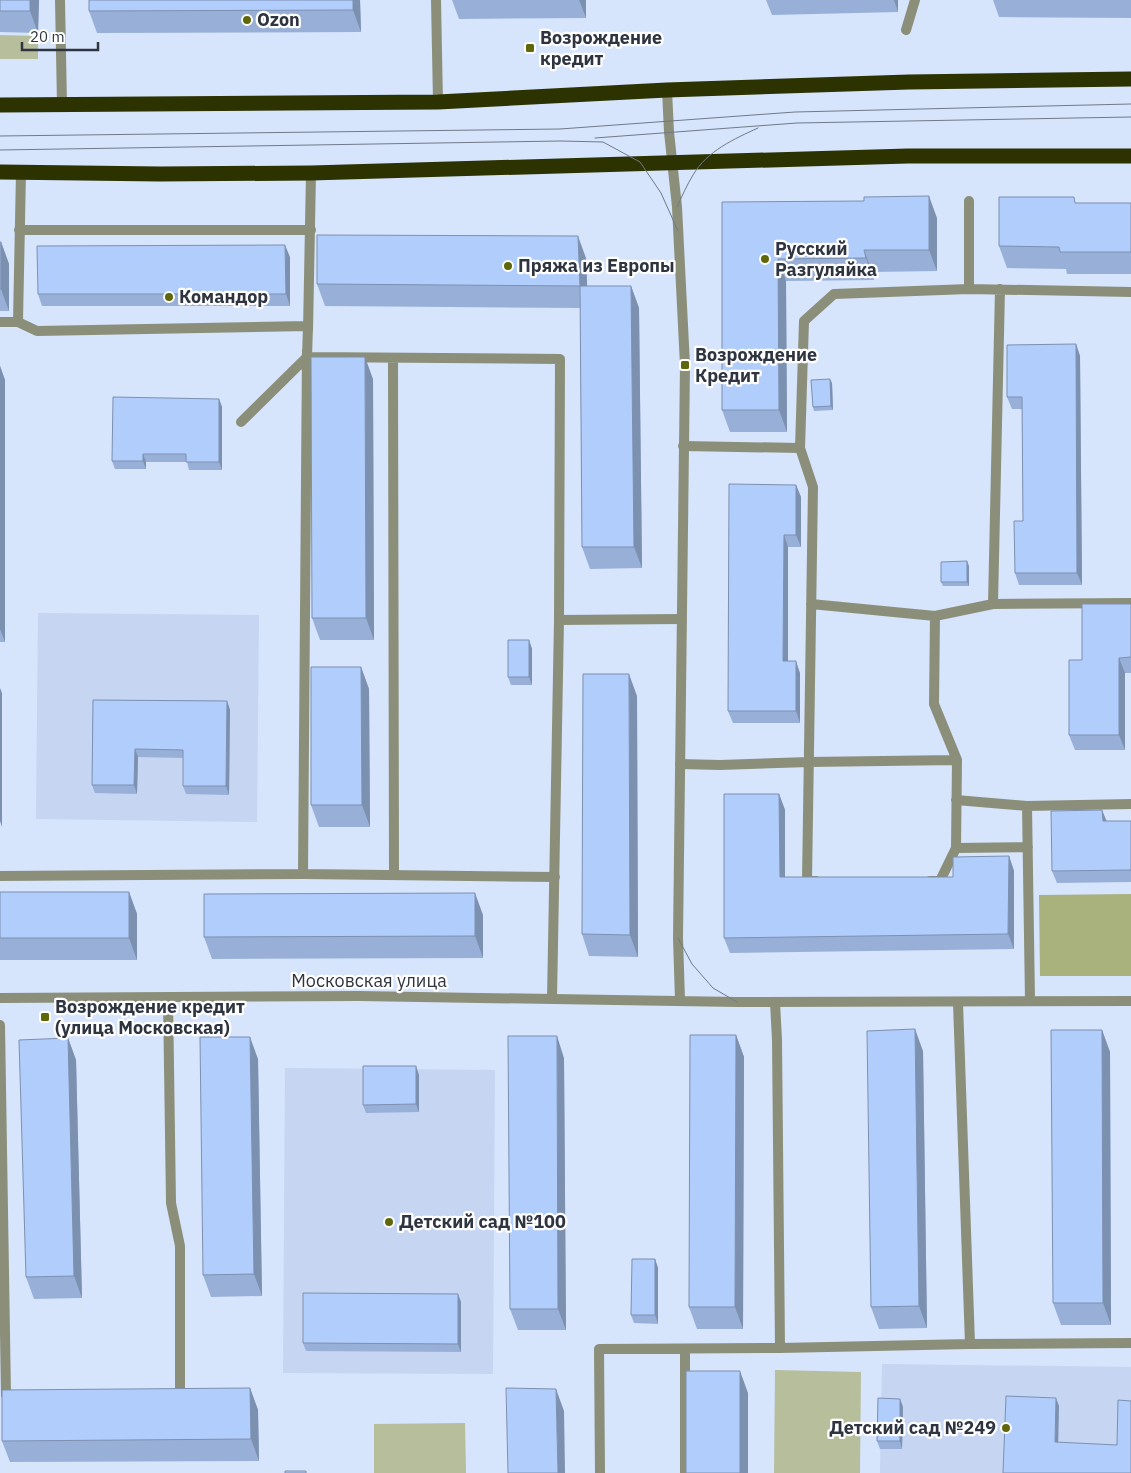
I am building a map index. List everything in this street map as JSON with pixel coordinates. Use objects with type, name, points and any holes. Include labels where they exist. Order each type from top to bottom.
[{"type":"highway","points":[[0,105],[438,102],[667,90],[919,82],[1131,79]]},
{"type":"highway","points":[[0,172],[160,174],[311,172],[908,156],[1131,156]]},
{"type":"street","points":[[60,0],[62,105]]},
{"type":"street","points":[[436,0],[438,102]]},
{"type":"street","points":[[906,30],[915,0]]},
{"type":"street","points":[[667,90],[669,132],[677,206],[685,365],[678,938],[680,1000]]},
{"type":"street","points":[[18,322],[21,172]]},
{"type":"street","points":[[303,874],[307,357],[311,172]]},
{"type":"street","points":[[969,201],[969,289]]},
{"type":"street","points":[[19,230],[311,230]]},
{"type":"street","points":[[826,881],[807,881],[813,487],[800,448],[804,320],[834,294],[969,289],[1131,292]]},
{"type":"street","points":[[992,604],[1000,289]]},
{"type":"street","points":[[0,322],[18,322],[37,331],[308,326]]},
{"type":"street","points":[[241,422],[307,357],[560,359],[559,620],[552,999]]},
{"type":"street","points":[[393,358],[394,875]]},
{"type":"street","points":[[683,446],[800,448]]},
{"type":"street","points":[[811,604],[935,616],[992,604],[1131,603]]},
{"type":"street","points":[[921,881],[940,881],[956,848],[957,760],[934,704],[935,616]]},
{"type":"street","points":[[559,620],[681,619]]},
{"type":"street","points":[[680,764],[720,765],[957,760]]},
{"type":"street","points":[[956,800],[1028,806],[1131,804]]},
{"type":"street","points":[[1028,806],[1030,1001]]},
{"type":"street","points":[[956,848],[1028,847]]},
{"type":"street","points":[[0,876],[303,874],[555,878]]},
{"type":"street","name":"Московская улица","points":[[0,998],[359,996],[737,1002],[958,1003],[1131,1001]]},
{"type":"street","points":[[168,998],[171,1203],[180,1246],[180,1395]]},
{"type":"street","points":[[775,1002],[780,1348]]},
{"type":"street","points":[[958,1003],[970,1344]]},
{"type":"street","points":[[0,1025],[6,1395]]},
{"type":"street","points":[[600,1473],[598,1349],[1131,1343]]},
{"type":"street","points":[[685,1349],[685,1473]]},
{"type":"shaded area","points":[[38,613],[259,615],[257,822],[36,819]]},
{"type":"shaded area","name":"Детский сад №100","points":[[285,1068],[495,1070],[493,1374],[283,1373]]},
{"type":"shaded area","name":"Детский сад №249","points":[[882,1364],[1131,1367],[1131,1473],[880,1473]]},
{"type":"green space","points":[[0,35],[38,36],[38,59],[0,59]]},
{"type":"green space","points":[[1131,894],[1131,976],[1040,976],[1039,895]]},
{"type":"green space","points":[[775,1370],[861,1372],[860,1473],[774,1473]]},
{"type":"green space","points":[[465,1423],[466,1473],[374,1473],[374,1424]]},
{"type":"building","points":[[0,0],[30,0],[30,11],[0,11]]},
{"type":"building","points":[[89,0],[353,0],[353,10],[89,11]]},
{"type":"building","points":[[929,196],[929,250],[864,250],[866,258],[778,259],[779,410],[722,410],[722,202],[864,201],[864,197]]},
{"type":"building","points":[[999,197],[1074,197],[1075,203],[1131,203],[1131,252],[1060,252],[1059,247],[999,246]]},
{"type":"building","points":[[317,235],[578,236],[580,286],[317,284]]},
{"type":"building","points":[[1,242],[1,289],[0,289]]},
{"type":"building","points":[[285,245],[286,294],[38,294],[37,246]]},
{"type":"building","points":[[580,286],[631,286],[634,547],[582,547]]},
{"type":"building","points":[[1076,344],[1077,573],[1015,573],[1014,521],[1023,521],[1022,397],[1007,397],[1007,345]]},
{"type":"building","points":[[311,357],[365,357],[366,618],[312,618]]},
{"type":"building","points":[[830,379],[831,406],[813,407],[811,380]]},
{"type":"building","points":[[113,397],[219,399],[219,462],[186,462],[186,454],[143,454],[143,461],[112,461]]},
{"type":"building","points":[[729,484],[796,485],[796,535],[784,535],[783,661],[796,661],[796,711],[728,711]]},
{"type":"building","points":[[967,561],[967,582],[941,582],[941,562]]},
{"type":"building","points":[[1082,604],[1131,604],[1131,657],[1119,658],[1119,735],[1069,735],[1069,660],[1082,660]]},
{"type":"building","points":[[508,640],[529,640],[529,677],[508,677]]},
{"type":"building","points":[[311,667],[361,667],[362,805],[311,805]]},
{"type":"building","points":[[583,674],[629,674],[630,935],[582,934]]},
{"type":"building","points":[[93,700],[227,701],[226,786],[183,786],[183,750],[135,749],[134,785],[92,785]]},
{"type":"building","points":[[724,794],[779,794],[780,877],[953,877],[953,857],[1009,856],[1008,934],[724,938]]},
{"type":"building","points":[[1102,810],[1103,821],[1131,821],[1131,870],[1052,871],[1051,811]]},
{"type":"building","points":[[0,892],[129,892],[129,938],[0,938]]},
{"type":"building","points":[[475,893],[475,936],[204,937],[204,894]]},
{"type":"building","points":[[915,1029],[919,1306],[871,1307],[867,1031]]},
{"type":"building","points":[[1051,1030],[1102,1030],[1103,1303],[1053,1303]]},
{"type":"building","points":[[690,1035],[736,1035],[735,1307],[689,1307]]},
{"type":"building","points":[[508,1036],[557,1036],[558,1309],[510,1309]]},
{"type":"building","points":[[200,1037],[250,1037],[254,1274],[203,1275]]},
{"type":"building","points":[[68,1038],[74,1276],[26,1277],[19,1040]]},
{"type":"building","points":[[363,1066],[416,1066],[416,1104],[363,1105]]},
{"type":"building","points":[[632,1259],[655,1259],[655,1315],[631,1315]]},
{"type":"building","points":[[303,1293],[458,1294],[458,1344],[303,1343]]},
{"type":"building","points":[[686,1371],[740,1371],[740,1473],[686,1473]]},
{"type":"building","points":[[250,1388],[251,1439],[2,1441],[2,1390]]},
{"type":"building","points":[[506,1388],[556,1389],[558,1473],[508,1473]]},
{"type":"building","points":[[1006,1396],[1056,1398],[1055,1442],[1117,1445],[1118,1400],[1131,1401],[1131,1473],[1003,1473]]},
{"type":"building","points":[[878,1398],[900,1399],[900,1441],[877,1441]]},
{"type":"building","points":[[285,1471],[306,1471],[306,1473],[285,1473]]},
{"type":"tram line","points":[[0,136],[560,129],[795,112],[1131,104]]},
{"type":"tram line","points":[[595,138],[797,123],[1131,117]]},
{"type":"tram line","points":[[677,207],[693,175],[713,152],[758,128]]},
{"type":"tram line","points":[[0,150],[561,141],[603,142],[640,162],[661,193],[678,231]]},
{"type":"tram line","points":[[678,938],[692,964],[713,988],[737,1002]]},
{"type":"place","name":"Ozon","points":[[247,20]]},
{"type":"place","name":"Возрождение кредит","points":[[530,48]]},
{"type":"place","name":"Русский Разгуляйка","points":[[765,259]]},
{"type":"place","name":"Пряжа из Европы","points":[[508,266]]},
{"type":"place","name":"Командор","points":[[169,297]]},
{"type":"place","name":"Возрождение Кредит","points":[[685,365]]},
{"type":"place","name":"Возрождение кредит (улица Московская)","points":[[45,1017]]},
{"type":"place","name":"Детский сад №100","points":[[389,1222]]},
{"type":"place","name":"Детский сад №249","points":[[1006,1428]]}]
